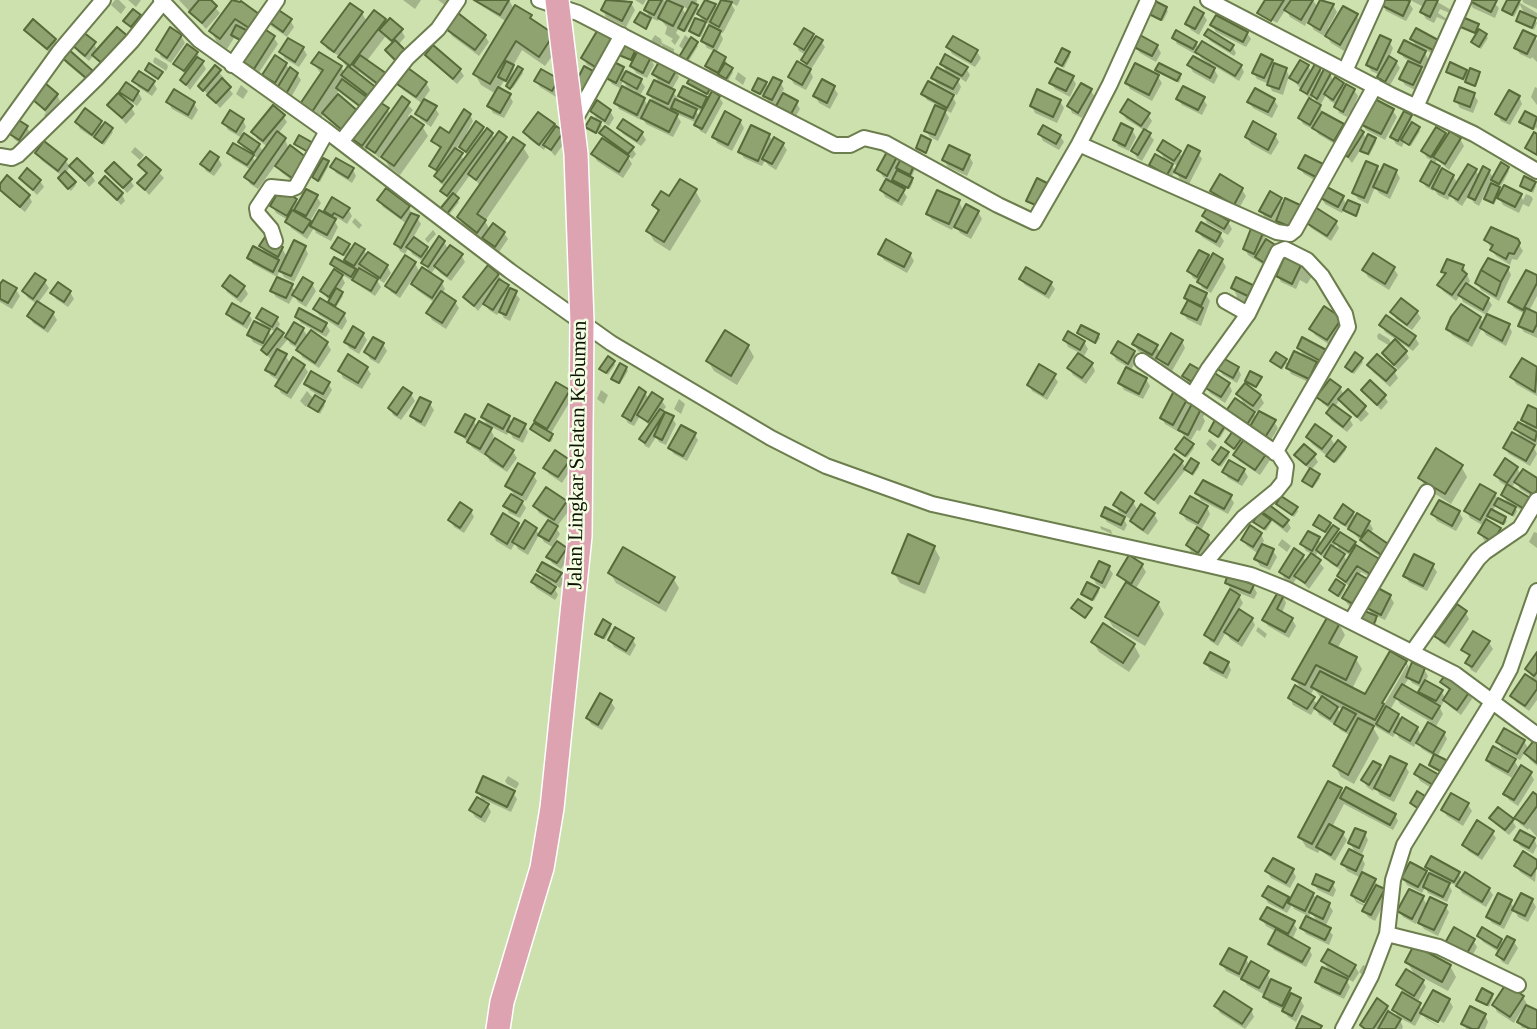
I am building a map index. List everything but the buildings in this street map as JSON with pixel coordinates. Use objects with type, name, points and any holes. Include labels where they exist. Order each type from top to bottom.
[{"type":"highway","name":"Jalan Lingkar Selatan Kebumen","points":[[498,1029],[502,1002],[542,868],[552,808],[580,536],[582,322],[576,154],[551,2]]},
{"type":"street","points":[[0,134],[5,117],[103,0]]},
{"type":"street","points":[[232,65],[277,0]]},
{"type":"street","points":[[341,142],[407,58],[438,29],[458,0]]},
{"type":"street","points":[[551,2],[622,35],[835,145],[850,145],[864,138],[876,139],[1034,222],[1110,84],[1148,0]]},
{"type":"street","points":[[1209,0],[1474,134],[1537,171]]},
{"type":"street","points":[[1345,71],[1377,0]]},
{"type":"street","points":[[1416,107],[1464,0]]},
{"type":"street","points":[[0,156],[12,158],[18,155],[132,41],[162,1],[199,40],[327,131],[510,271],[611,343],[685,388],[825,466],[932,504],[1251,575],[1286,589],[1455,674],[1537,735]]},
{"type":"street","points":[[573,123],[622,35]]},
{"type":"street","points":[[1079,144],[1277,232],[1290,234],[1295,230],[1375,86]]},
{"type":"street","points":[[275,241],[269,225],[257,212],[257,208],[271,187],[296,187],[327,131]]},
{"type":"street","points":[[1192,396],[1248,314],[1281,249],[1277,232]]},
{"type":"street","points":[[1275,453],[1348,324],[1345,314],[1315,269],[1293,252],[1281,249]]},
{"type":"street","points":[[1225,301],[1248,314]]},
{"type":"street","points":[[1142,361],[1275,453],[1286,466],[1284,481],[1276,491],[1243,518],[1204,564]]},
{"type":"street","points":[[1351,621],[1427,492]]},
{"type":"street","points":[[1413,651],[1478,559],[1520,528],[1537,500]]},
{"type":"street","points":[[1343,1029],[1371,976],[1387,934],[1393,880],[1404,845],[1510,669],[1537,591]]},
{"type":"street","points":[[1387,934],[1439,947],[1518,985]]}]
